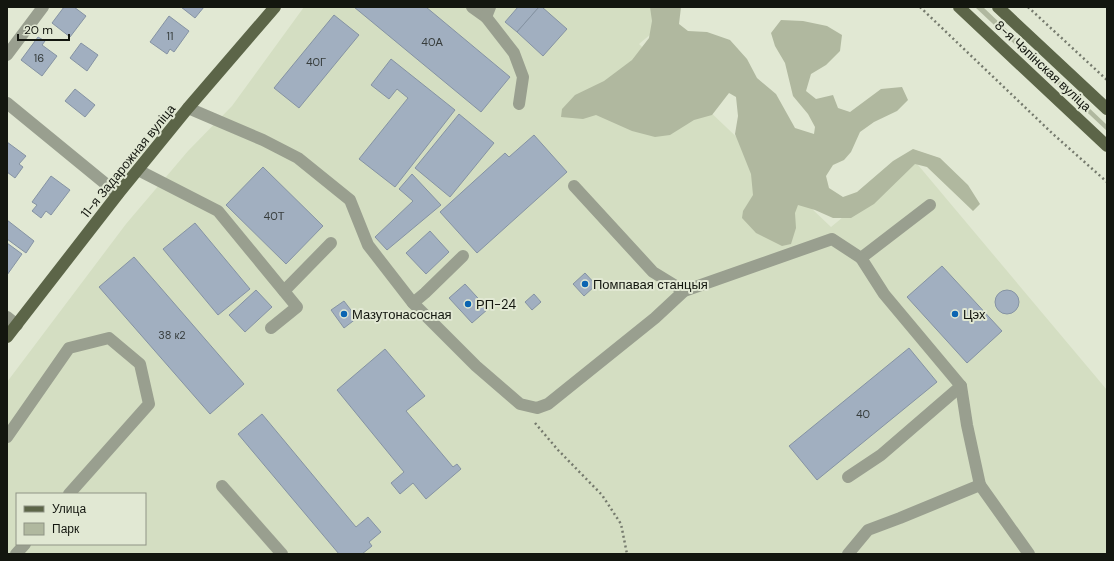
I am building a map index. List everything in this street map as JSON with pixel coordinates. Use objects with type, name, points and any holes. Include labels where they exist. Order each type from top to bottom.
[{"type":"main road","name":"11-я Задарожная вуліца","points":[[7,337],[12,321],[188,108],[275,7]]},
{"type":"main road","name":"8-я Чэпінская вуліца","points":[[959,7],[1107,146]]},
{"type":"main road","name":"8-я Чэпінская вуліца","points":[[998,7],[1107,109]]},
{"type":"street","points":[[7,55],[43,7]]},
{"type":"street","points":[[472,7],[488,12],[514,53],[523,77],[519,104]]},
{"type":"street","points":[[7,103],[118,194]]},
{"type":"street","points":[[188,108],[263,140],[298,158],[350,200],[368,245],[413,303],[476,366],[520,404],[537,408],[548,404],[655,318],[684,291],[832,240],[860,258],[884,294],[961,386],[967,425],[980,485],[1029,554]]},
{"type":"street","points":[[138,170],[218,211],[297,307],[271,328]]},
{"type":"street","points":[[574,186],[653,272],[684,291]]},
{"type":"street","points":[[860,258],[930,205]]},
{"type":"street","points":[[284,291],[331,243]]},
{"type":"street","points":[[413,303],[426,293],[463,256]]},
{"type":"street","points":[[7,437],[69,348],[109,338],[140,364],[149,404],[70,493]]},
{"type":"street","points":[[848,477],[881,455],[961,386]]},
{"type":"street","points":[[848,554],[868,530],[980,485]]},
{"type":"street","points":[[222,486],[282,554]]},
{"type":"street","points":[[16,554],[24,545]]},
{"type":"path","points":[[920,7],[1053,134],[1107,182]]},
{"type":"path","points":[[1028,7],[1107,80]]},
{"type":"path","points":[[520,404],[558,450],[602,494],[621,524],[627,554]]},
{"type":"shaded area","points":[[304,7],[660,7],[670,18],[639,44],[831,227],[913,159],[1107,390],[1107,554],[7,554],[7,382],[126,224],[188,151],[232,106]]},
{"type":"green space","points":[[650,7],[681,7],[679,24],[688,31],[707,32],[730,40],[747,59],[757,78],[776,94],[795,128],[814,134],[815,127],[808,114],[793,96],[785,63],[775,46],[771,33],[781,20],[803,21],[827,26],[842,35],[840,51],[826,65],[811,74],[806,91],[816,99],[833,95],[838,108],[850,112],[881,89],[902,87],[908,100],[897,111],[874,122],[860,132],[851,152],[844,160],[833,165],[826,176],[829,188],[843,197],[857,192],[893,161],[913,149],[940,158],[968,185],[980,204],[973,211],[927,167],[915,164],[874,204],[851,218],[833,218],[815,210],[798,205],[795,213],[796,228],[791,244],[782,246],[756,233],[742,218],[743,211],[753,195],[751,174],[735,134],[738,116],[736,97],[729,93],[712,115],[694,120],[670,135],[655,137],[632,131],[596,115],[583,119],[561,117],[562,109],[575,95],[604,81],[632,60],[649,38],[652,21]]},
{"type":"green space","points":[[975,7],[983,7],[1107,125],[1107,131]]},
{"type":"building","points":[[64,7],[74,7],[86,16],[70,37],[52,23]]},
{"type":"building","points":[[181,7],[204,7],[195,18]]},
{"type":"building","points":[[354,7],[426,7],[510,77],[481,112]]},
{"type":"building","points":[[518,7],[539,7],[517,32],[505,22]]},
{"type":"building","points":[[539,7],[542,7],[567,29],[543,56],[517,32]]},
{"type":"building","points":[[334,15],[359,35],[299,108],[274,88]]},
{"type":"building","points":[[169,16],[189,31],[174,52],[170,49],[167,54],[150,42]]},
{"type":"building","points":[[38,37],[45,41],[42,45],[57,56],[42,76],[21,60]]},
{"type":"building","points":[[81,43],[98,55],[87,71],[70,58]]},
{"type":"building","points":[[391,59],[455,110],[395,187],[359,159],[408,98],[397,89],[389,99],[371,85]]},
{"type":"building","points":[[75,89],[95,105],[85,117],[65,101]]},
{"type":"building","points":[[459,114],[494,143],[450,197],[415,168]]},
{"type":"building","points":[[534,135],[567,172],[477,253],[440,212],[505,153],[509,157]]},
{"type":"building","points":[[7,142],[26,156],[19,164],[23,167],[15,178],[7,172]]},
{"type":"building","points":[[263,167],[323,226],[286,264],[226,205]]},
{"type":"building","points":[[412,174],[441,205],[387,250],[375,237],[413,201],[399,189]]},
{"type":"building","points":[[51,176],[70,190],[51,215],[46,211],[41,218],[32,211],[37,205],[32,202]]},
{"type":"building","points":[[7,220],[34,241],[26,253],[7,239]]},
{"type":"building","points":[[195,223],[250,289],[218,315],[163,249]]},
{"type":"building","points":[[430,231],[449,252],[426,274],[406,253]]},
{"type":"building","points":[[7,243],[22,254],[7,275]]},
{"type":"building","points":[[134,257],[244,384],[210,414],[99,287]]},
{"type":"building","name":"Цэх","points":[[942,266],[1002,331],[967,363],[907,297]]},
{"type":"building","name":"Помпавая станцыя","points":[[585,273],[596,285],[584,296],[573,284]]},
{"type":"building","name":"РП-24","points":[[465,284],[488,309],[472,323],[449,298]]},
{"type":"building","points":[[256,290],[272,307],[245,332],[229,315]]},
{"type":"building","points":[[1007,290],[1015,294],[1019,302],[1015,310],[1007,314],[999,310],[995,302],[999,294]]},
{"type":"building","points":[[534,294],[541,302],[532,310],[525,302]]},
{"type":"building","name":"Мазутонасосная","points":[[344,301],[357,318],[344,328],[331,310]]},
{"type":"building","points":[[909,348],[937,382],[817,480],[789,446]]},
{"type":"building","points":[[385,349],[425,396],[406,411],[453,467],[457,464],[461,469],[426,499],[413,483],[400,494],[391,483],[404,472],[337,390]]},
{"type":"building","points":[[262,414],[356,527],[368,517],[381,532],[369,542],[372,546],[362,554],[339,554],[238,434]]},
{"type":"place","name":"Помпавая станцыя","points":[[585,284]]},
{"type":"place","name":"РП-24","points":[[468,304]]},
{"type":"place","name":"Мазутонасосная","points":[[344,314]]},
{"type":"place","name":"Цэх","points":[[955,314]]}]
